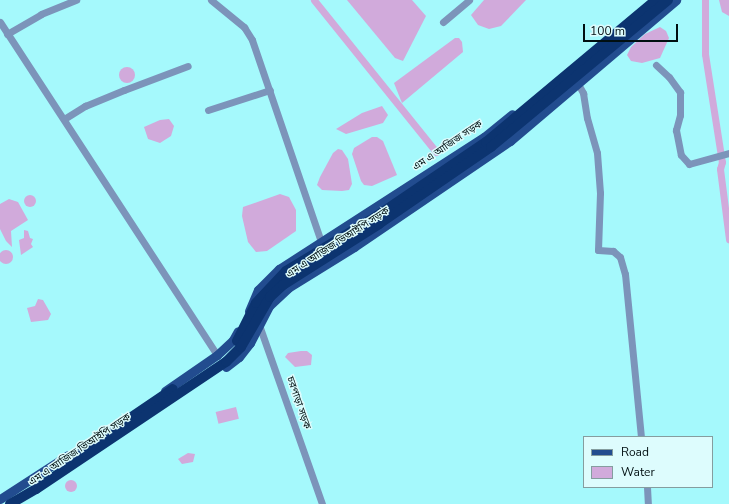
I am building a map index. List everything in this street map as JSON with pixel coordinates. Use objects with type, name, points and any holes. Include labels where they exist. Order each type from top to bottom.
[{"type":"highway","points":[[0,503],[223,355],[242,333],[256,303],[286,271],[369,222],[486,142],[656,0]]},
{"type":"highway","points":[[10,504],[36,489],[226,362],[241,347],[270,297],[283,285],[378,224],[491,147],[668,0]]},
{"type":"main road","name":"এম এ আজিজ সড়ক","points":[[252,300],[258,290],[279,269],[484,137],[651,0]]},
{"type":"main road","name":"এম এ আজিজ ভিআইপি সড়ক","points":[[17,504],[239,357],[272,303],[288,288],[354,247],[510,141],[577,82],[676,0]]},
{"type":"main road","name":"এম এ আজিজ ভিআইপি সড়ক","points":[[0,499],[217,355],[233,340],[249,312],[252,300]]},
{"type":"street","points":[[7,34],[41,14],[76,0]]},
{"type":"street","points":[[211,0],[244,27],[252,40],[321,242]]},
{"type":"street","points":[[443,22],[469,0]]},
{"type":"street","points":[[0,22],[217,355]]},
{"type":"street","points":[[656,65],[669,77],[680,92],[680,115],[676,130],[680,154],[689,164],[729,153]]},
{"type":"street","points":[[64,119],[85,106],[188,66]]},
{"type":"street","points":[[577,82],[583,93],[587,118],[597,153],[600,193],[598,250],[613,252],[620,257],[625,274],[641,436]]},
{"type":"street","points":[[208,110],[270,90]]},
{"type":"street","name":"চরপাড়া সড়ক","points":[[249,312],[260,324],[322,504]]},
{"type":"street","points":[[647,488],[648,504]]},
{"type":"water","points":[[347,0],[412,0],[426,16],[403,61],[395,58]]},
{"type":"water","points":[[484,0],[526,0],[501,26],[489,29],[478,25],[471,15]]},
{"type":"water","points":[[719,0],[729,0],[729,16],[722,12]]},
{"type":"water","points":[[660,27],[666,31],[669,38],[660,58],[642,63],[631,61],[627,55],[631,47],[645,34]]},
{"type":"water","points":[[455,38],[459,38],[462,42],[463,52],[402,103],[394,83]]},
{"type":"water","points":[[124,67],[130,67],[135,72],[133,81],[130,83],[124,83],[119,78],[119,72]]},
{"type":"water","points":[[382,106],[388,115],[383,123],[346,134],[336,129],[362,113]]},
{"type":"water","points":[[169,119],[174,126],[171,136],[160,143],[148,139],[144,127],[160,120]]},
{"type":"water","points":[[372,137],[377,137],[383,141],[397,175],[372,186],[364,185],[361,181],[352,154],[354,148]]},
{"type":"water","points":[[338,149],[342,150],[348,159],[352,184],[349,190],[322,190],[317,185],[320,177],[333,153]]},
{"type":"water","points":[[280,194],[289,197],[296,210],[296,231],[267,251],[256,252],[248,242],[242,216],[243,207]]},
{"type":"water","points":[[30,195],[34,197],[36,201],[34,205],[30,207],[26,205],[24,201],[26,197]]},
{"type":"water","points":[[9,199],[18,202],[28,220],[11,231],[12,247],[6,241],[0,229],[0,204]]},
{"type":"water","points":[[24,230],[28,231],[30,238],[33,239],[31,244],[33,247],[21,255],[19,240],[24,238]]},
{"type":"water","points":[[6,250],[11,252],[13,257],[11,262],[6,264],[1,262],[-1,257],[1,252]]},
{"type":"water","points":[[38,299],[43,300],[51,314],[48,320],[31,322],[27,308],[35,306]]},
{"type":"water","points":[[307,351],[312,355],[311,365],[295,367],[285,357],[288,353]]},
{"type":"water","points":[[236,407],[239,419],[219,424],[216,412]]},
{"type":"water","points":[[188,453],[195,454],[193,462],[182,464],[178,459]]},
{"type":"water","points":[[71,480],[75,482],[77,486],[75,490],[71,492],[67,490],[65,486],[67,482]]},
{"type":"waterway","points":[[314,0],[436,152]]},
{"type":"waterway","points":[[705,0],[705,54],[722,162],[720,169],[729,239]]}]
